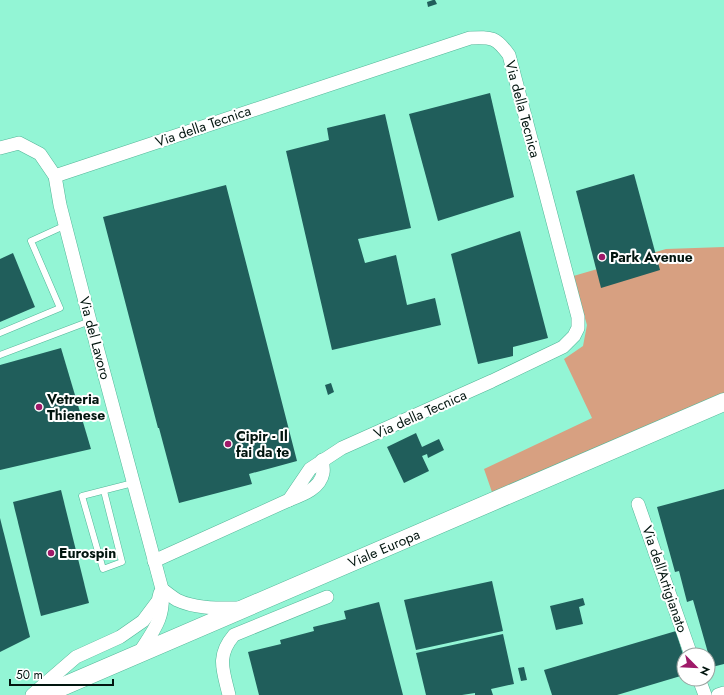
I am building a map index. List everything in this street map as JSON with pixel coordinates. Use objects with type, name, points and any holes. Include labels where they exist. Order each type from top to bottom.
[{"type":"main road","name":"Viale Europa","points":[[43,695],[724,402]]},
{"type":"street","name":"Via della Tecnica","points":[[54,176],[470,38],[489,38],[501,43],[509,55],[578,317],[578,328],[574,336],[563,347],[492,381],[342,448],[310,468],[289,500],[154,561]]},
{"type":"street","name":"Via del Lavoro","points":[[0,148],[19,143],[40,154],[54,176],[90,321],[162,589],[163,603],[157,626],[139,653]]},
{"type":"street","name":"Via dell'Artigianato","points":[[638,504],[688,647]]},
{"type":"street","points":[[32,695],[76,657],[120,637],[143,621],[158,601],[162,589],[177,600],[188,604],[215,608],[243,608]]},
{"type":"street","points":[[229,695],[221,662],[227,643],[234,635],[327,597]]},
{"type":"street","points":[[718,695],[724,693]]},
{"type":"lane","points":[[0,333],[60,308],[31,241],[66,225]]},
{"type":"lane","points":[[0,355],[90,321]]},
{"type":"lane","points":[[104,491],[122,562],[103,569],[82,496],[133,483]]},
{"type":"shaded area","points":[[724,247],[724,394],[493,495],[484,469],[592,418],[564,359],[583,346],[587,325],[576,288],[570,277],[666,249]]},
{"type":"building","points":[[435,0],[437,4],[428,7],[427,2]]},
{"type":"building","points":[[490,93],[514,197],[438,221],[409,114]]},
{"type":"building","points":[[385,114],[411,228],[358,239],[365,263],[396,255],[407,305],[435,298],[441,325],[332,350],[286,151],[329,140],[327,128]]},
{"type":"building","points":[[634,174],[660,270],[601,288],[576,191]]},
{"type":"building","points":[[226,185],[297,461],[249,474],[252,484],[179,503],[103,217]]},
{"type":"building","points":[[520,231],[548,338],[513,347],[513,356],[478,364],[451,254]]},
{"type":"building","points":[[13,253],[35,307],[0,322],[0,259]]},
{"type":"building","name":"Vetreria Thienese","points":[[61,348],[91,449],[0,470],[0,365]]},
{"type":"building","points":[[331,383],[334,392],[328,395],[325,385]]},
{"type":"building","points":[[416,433],[422,447],[439,439],[444,450],[428,458],[427,454],[422,456],[429,471],[404,483],[387,447]]},
{"type":"building","points":[[724,489],[724,664],[716,666],[716,647],[706,647],[693,600],[687,602],[679,571],[675,572],[657,507]]},
{"type":"building","name":"Eurospin","points":[[61,490],[89,603],[41,616],[13,502]]},
{"type":"building","points":[[0,518],[30,637],[0,652]]},
{"type":"building","points":[[492,581],[503,631],[416,650],[404,600]]},
{"type":"building","points":[[583,598],[585,605],[579,607],[583,624],[556,630],[550,606]]},
{"type":"building","points":[[379,602],[403,695],[259,695],[248,652],[281,644],[280,640],[314,631],[313,627],[346,619],[344,611]]},
{"type":"building","points":[[676,631],[681,647],[676,647],[676,677],[617,695],[552,695],[544,670]]},
{"type":"building","points":[[503,634],[514,684],[491,689],[493,695],[475,695],[475,693],[462,695],[426,695],[416,653]]},
{"type":"building","points":[[524,667],[527,680],[521,681],[518,668]]},
{"type":"place","name":"Park Avenue","points":[[602,257]]},
{"type":"place","name":"Vetreria Thienese","points":[[39,407]]},
{"type":"place","name":"Cipir - Il fai da te","points":[[228,444]]},
{"type":"place","name":"Eurospin","points":[[51,553]]}]
